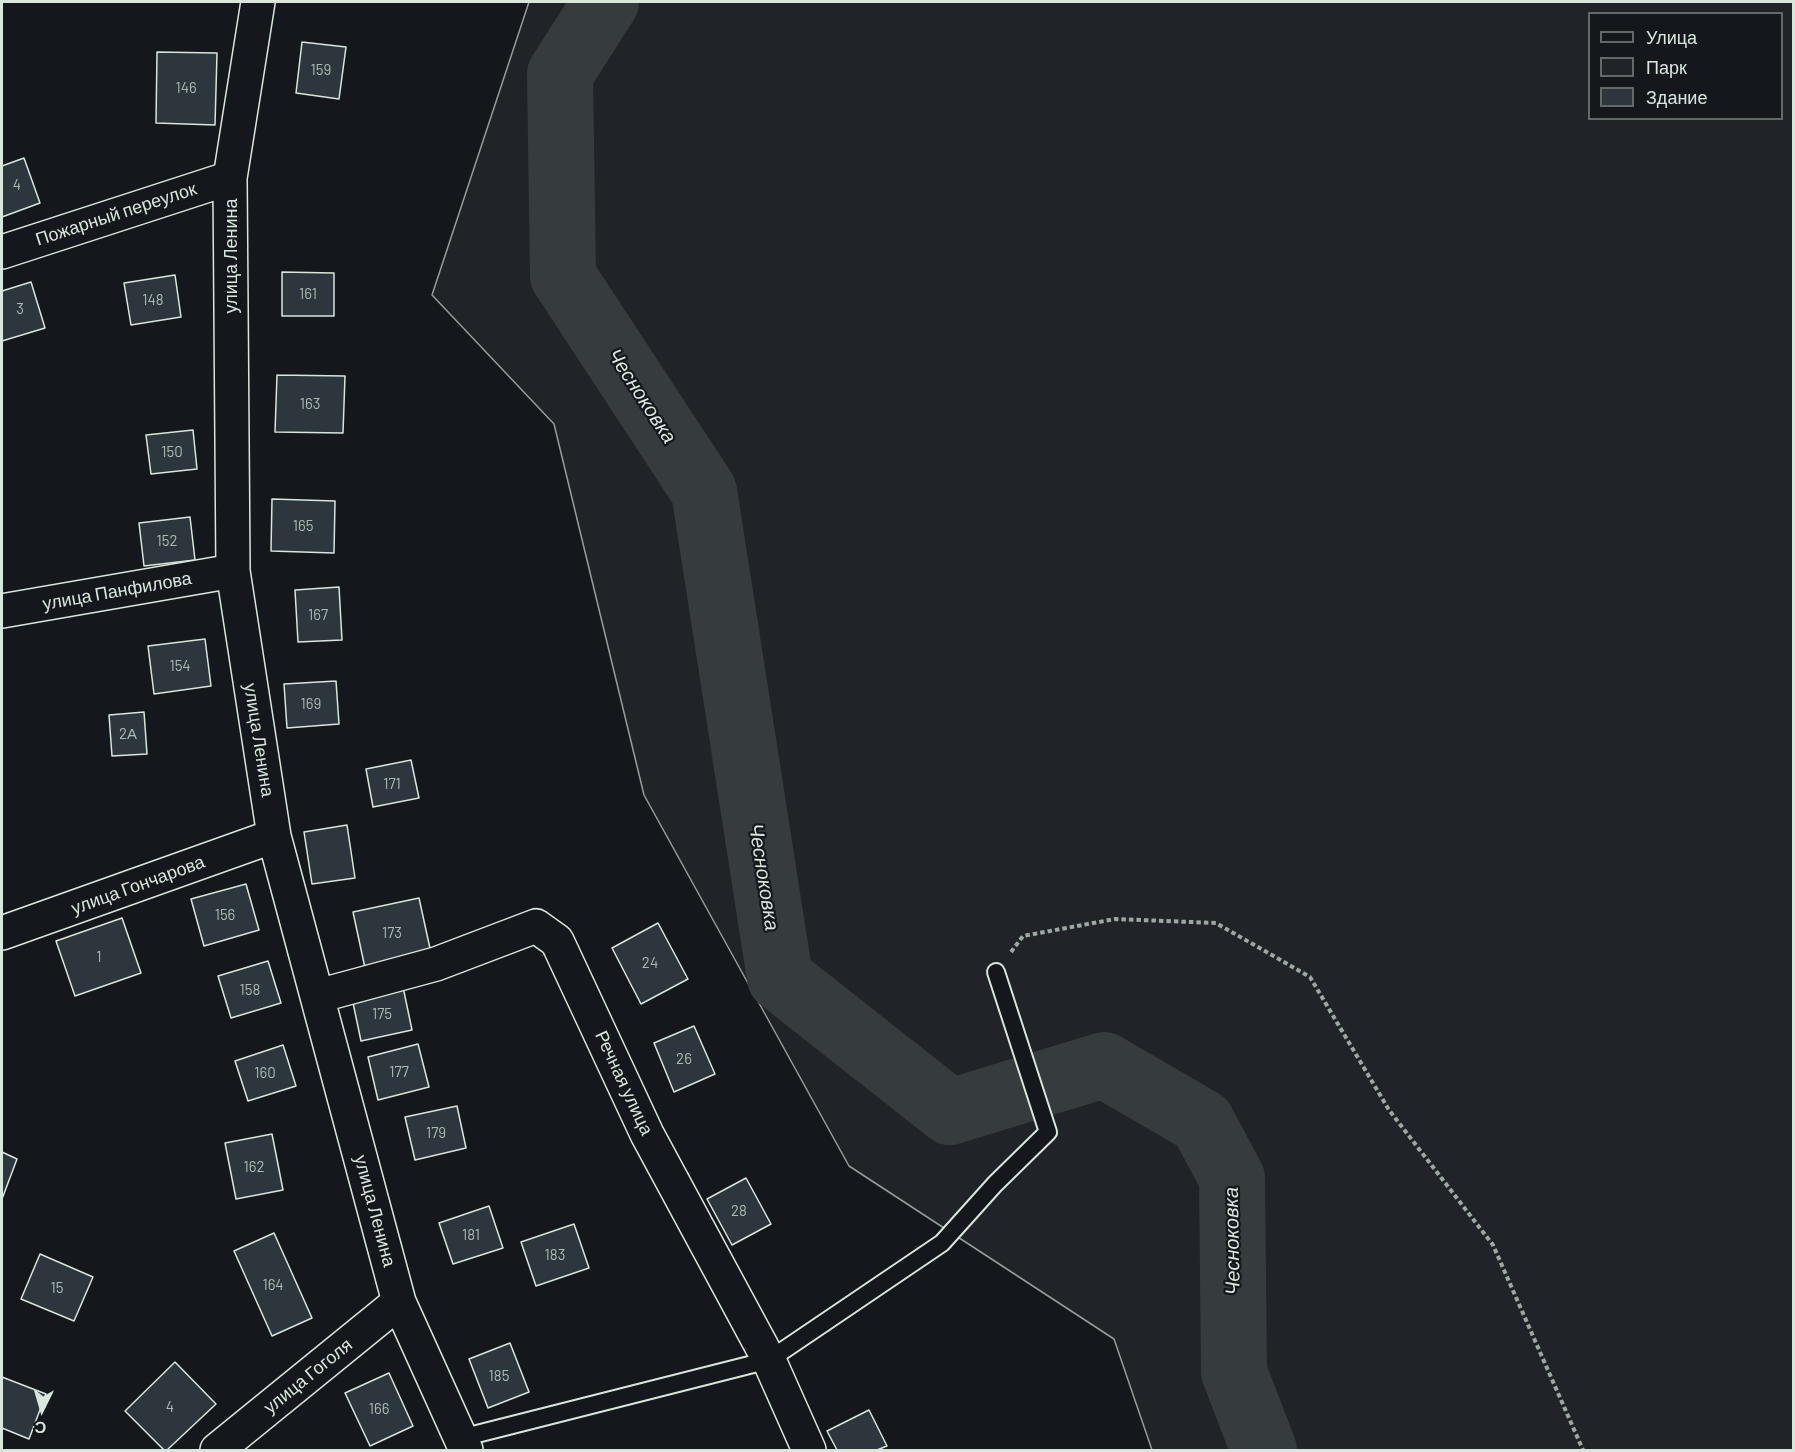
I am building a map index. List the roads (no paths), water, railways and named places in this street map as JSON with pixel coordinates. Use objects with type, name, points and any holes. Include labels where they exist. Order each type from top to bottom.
[{"type":"street","name":"улица Ленина","points":[[258,2],[230,178],[233,571],[274,836],[399,1302],[463,1444]]},
{"type":"street","name":"Пожарный переулок","points":[[2,252],[230,178]]},
{"type":"street","name":"улица Панфилова","points":[[2,611],[233,571]]},
{"type":"street","name":"улица Гончарова","points":[[2,933],[274,836]]},
{"type":"street","name":"Речная улица","points":[[318,996],[436,964],[536,926],[557,940],[647,1134],[769,1360],[809,1450]]},
{"type":"street","name":"улица Гоголя","points":[[217,1450],[399,1302]]},
{"type":"lane","points":[[463,1444],[769,1360],[942,1243],[995,1184],[1048,1132],[996,972]]},
{"type":"waterway","name":"Чесноковка","points":[[606,2],[560,74],[563,276],[704,491],[780,978],[950,1112],[1104,1065],[1202,1122],[1232,1178],[1234,1372],[1264,1450]]}]
